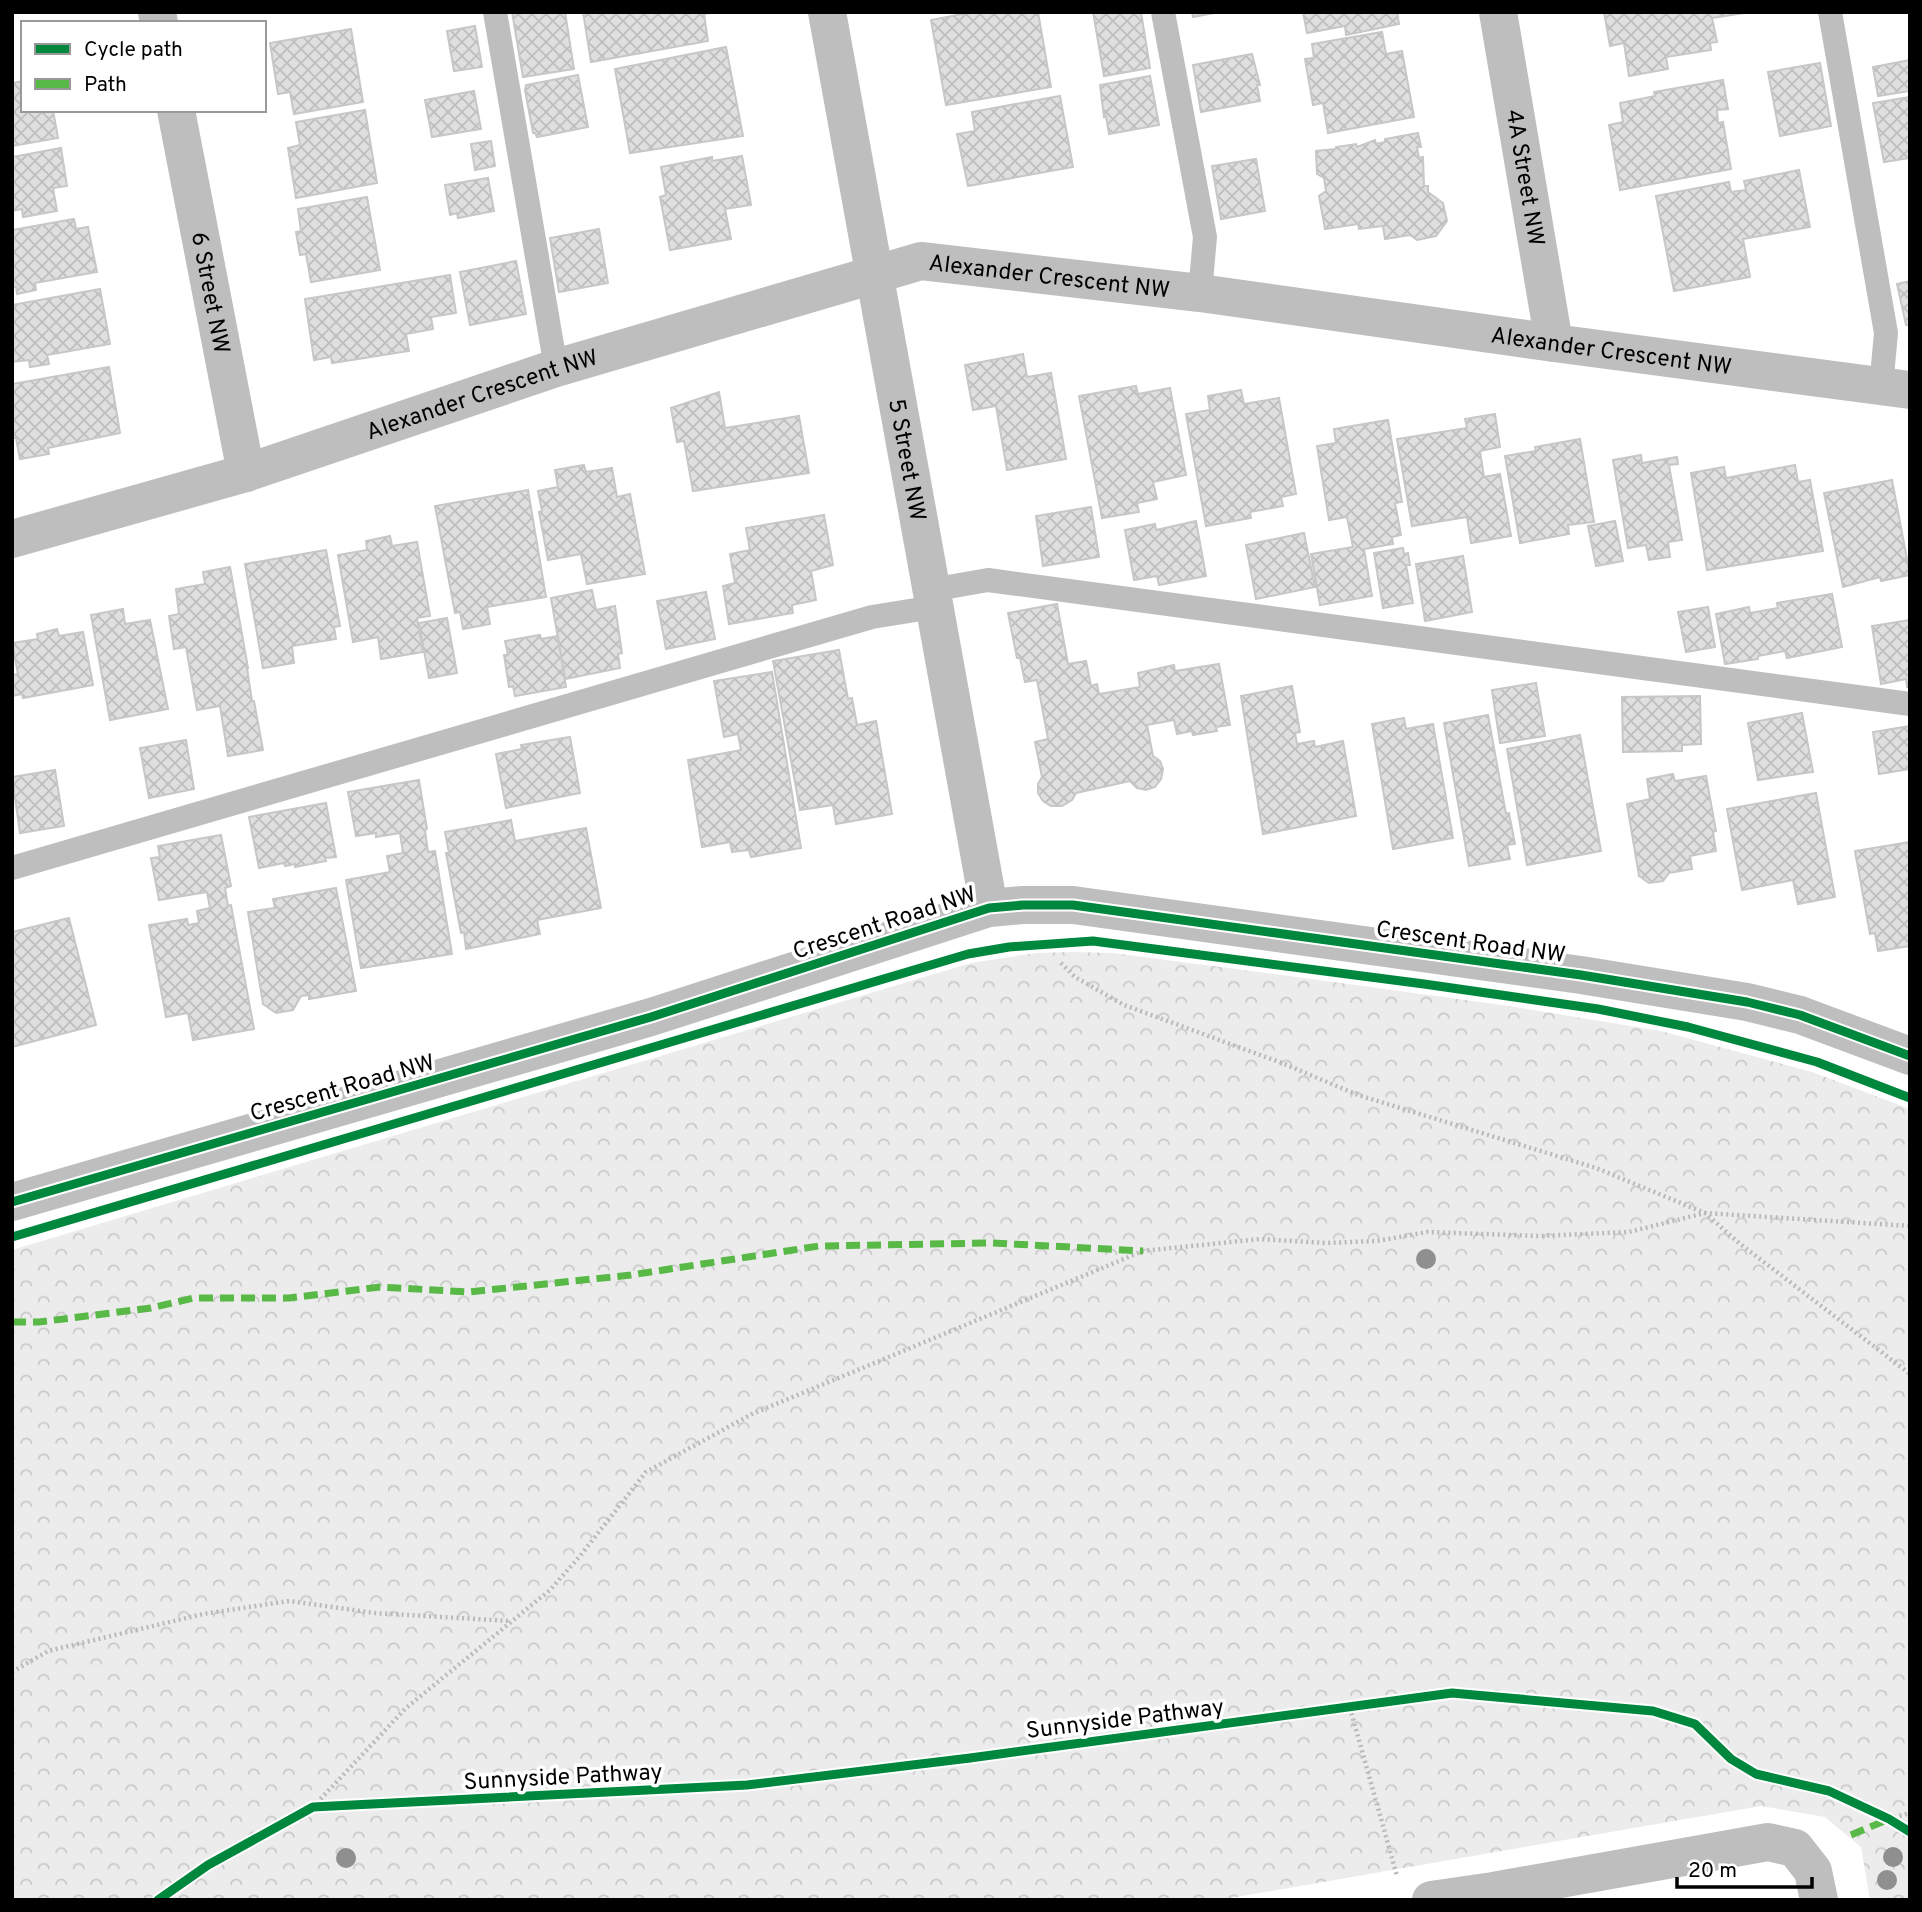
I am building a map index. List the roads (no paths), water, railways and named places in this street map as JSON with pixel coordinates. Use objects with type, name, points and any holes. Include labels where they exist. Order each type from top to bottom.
[{"type":"street","name":"5 Street NW","points":[[827,12],[989,908]]},
{"type":"street","name":"4A Street NW","points":[[1497,12],[1554,343]]},
{"type":"street","name":"6 Street NW","points":[[176,112],[246,473]]},
{"type":"street","name":"Alexander Crescent NW","points":[[12,539],[246,473],[556,368],[921,261],[1200,293],[1895,389]]},
{"type":"street","name":"Crescent Road NW","points":[[12,1202],[651,1017],[989,908],[1023,905],[1073,905],[1581,975],[1747,1002],[1800,1015],[1910,1056]]},
{"type":"street","points":[[1416,1893],[1494,1895],[1768,1842],[1795,1848],[1813,1871],[1819,1900]]},
{"type":"lane","points":[[495,12],[556,368]]},
{"type":"lane","points":[[1163,12],[1205,237],[1200,293]]},
{"type":"lane","points":[[1829,12],[1895,389]]},
{"type":"lane","points":[[12,868],[873,617],[988,580],[1910,704]]}]
